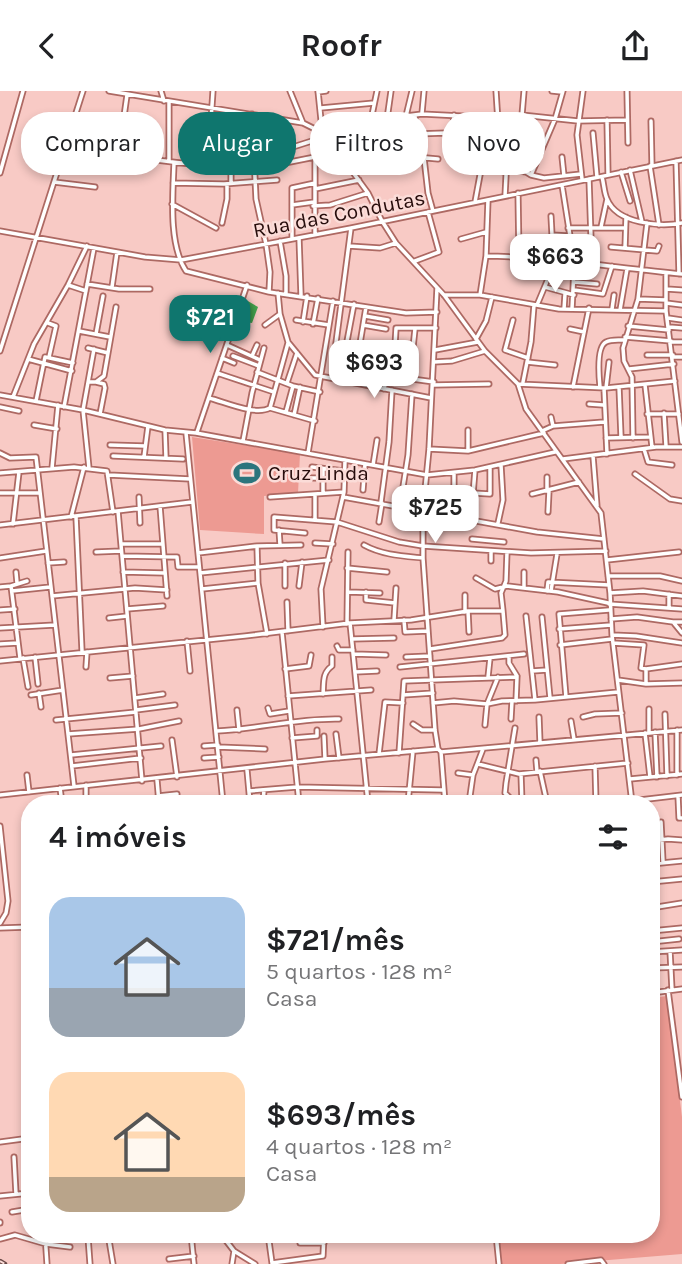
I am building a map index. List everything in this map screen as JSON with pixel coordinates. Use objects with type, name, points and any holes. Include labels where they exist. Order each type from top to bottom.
[{"type":"street","points":[[0,173],[23,91]]},
{"type":"street","points":[[76,112],[83,91]]},
{"type":"street","points":[[109,91],[239,112]]},
{"type":"street","points":[[161,91],[164,101]]},
{"type":"street","points":[[212,112],[213,91]]},
{"type":"street","points":[[290,91],[303,123]]},
{"type":"street","points":[[321,112],[318,91],[326,91]]},
{"type":"street","points":[[374,112],[377,91]]},
{"type":"street","points":[[388,112],[391,91]]},
{"type":"street","points":[[407,112],[412,91]]},
{"type":"street","points":[[422,112],[424,91]]},
{"type":"street","points":[[496,91],[497,112]]},
{"type":"street","points":[[522,112],[524,91]]},
{"type":"street","points":[[545,142],[563,92],[552,91]]},
{"type":"street","points":[[582,180],[577,135],[583,91]]},
{"type":"street","points":[[627,91],[628,143]]},
{"type":"street","points":[[125,112],[127,95]]},
{"type":"street","points":[[169,102],[173,225],[186,271],[269,292],[406,313],[437,312]]},
{"type":"street","points":[[321,108],[375,103]]},
{"type":"street","points":[[545,118],[627,120]]},
{"type":"street","points":[[607,120],[608,175]]},
{"type":"street","points":[[651,121],[651,166],[659,225]]},
{"type":"street","points":[[296,122],[310,126]]},
{"type":"street","points":[[593,133],[599,176],[607,199],[616,210],[644,223],[680,223]]},
{"type":"street","points":[[562,157],[564,176]]},
{"type":"street","points":[[428,158],[438,159]]},
{"type":"street","name":"Rua das Condutas","points":[[0,231],[117,252],[181,260],[351,228],[682,159]]},
{"type":"street","points":[[164,161],[178,162]]},
{"type":"street","points":[[486,256],[576,261],[680,274],[681,237],[676,161]]},
{"type":"street","points":[[630,170],[644,223],[638,299],[628,326],[623,355],[632,377],[633,438]]},
{"type":"street","points":[[621,172],[630,201]]},
{"type":"street","points":[[531,175],[544,178],[580,174]]},
{"type":"street","points":[[0,351],[56,175]]},
{"type":"street","points":[[222,223],[230,175]]},
{"type":"street","points":[[256,175],[256,205],[270,272],[269,292]]},
{"type":"street","points":[[315,175],[315,235]]},
{"type":"street","points":[[355,175],[396,243],[444,295],[485,351],[520,383],[619,387],[675,381]]},
{"type":"street","points":[[415,261],[439,252],[426,175]]},
{"type":"street","points":[[475,202],[480,175]]},
{"type":"street","points":[[505,175],[505,196]]},
{"type":"street","points":[[589,179],[591,239]]},
{"type":"street","points":[[173,183],[277,180]]},
{"type":"street","points":[[292,239],[292,188],[359,180]]},
{"type":"street","points":[[54,182],[95,187]]},
{"type":"street","points":[[562,184],[568,227],[575,246],[572,309]]},
{"type":"street","points":[[292,205],[330,205],[368,193]]},
{"type":"street","points":[[518,193],[519,257]]},
{"type":"street","points":[[480,295],[486,256],[488,199]]},
{"type":"street","points":[[601,227],[607,199]]},
{"type":"street","points":[[172,204],[216,228]]},
{"type":"street","points":[[551,216],[552,235],[570,236]]},
{"type":"street","points":[[625,248],[626,216]]},
{"type":"street","points":[[568,227],[625,228]]},
{"type":"street","points":[[351,228],[335,349],[380,358]]},
{"type":"street","points":[[461,239],[486,232]]},
{"type":"street","points":[[299,238],[304,296],[303,321]]},
{"type":"street","points":[[280,241],[286,294]]},
{"type":"street","points":[[349,246],[380,248],[396,243]]},
{"type":"street","points":[[13,397],[34,344],[87,246]]},
{"type":"street","points":[[611,247],[657,251],[659,246]]},
{"type":"street","points":[[64,407],[94,248]]},
{"type":"street","points":[[112,287],[117,252]]},
{"type":"street","points":[[545,287],[565,293],[603,294],[612,266]]},
{"type":"street","points":[[620,310],[626,269]]},
{"type":"street","points":[[562,460],[682,444],[666,311],[666,273]]},
{"type":"street","points":[[550,274],[536,305],[528,360],[520,383],[526,409],[601,513],[612,639],[631,795]]},
{"type":"street","points":[[575,282],[597,284]]},
{"type":"street","points":[[87,284],[150,289]]},
{"type":"street","points":[[68,285],[86,291]]},
{"type":"street","points":[[197,433],[247,285]]},
{"type":"street","points":[[437,288],[429,449],[423,511],[423,558],[435,730],[444,795]]},
{"type":"street","points":[[666,289],[682,290]]},
{"type":"street","points":[[278,293],[280,314],[288,342],[313,373],[432,398]]},
{"type":"street","points":[[564,309],[565,293]]},
{"type":"street","points":[[444,295],[480,295],[564,309],[666,311]]},
{"type":"street","points":[[612,309],[614,295]]},
{"type":"street","points":[[96,334],[103,296]]},
{"type":"street","points":[[477,340],[486,321],[492,297]]},
{"type":"street","points":[[313,324],[318,298]]},
{"type":"street","points":[[638,299],[682,305]]},
{"type":"street","points":[[309,453],[333,301]]},
{"type":"street","points":[[345,352],[354,304]]},
{"type":"street","points":[[355,374],[366,306]]},
{"type":"street","points":[[96,382],[104,376],[116,307]]},
{"type":"street","points":[[573,387],[589,308]]},
{"type":"street","points":[[265,325],[280,314]]},
{"type":"street","points":[[365,316],[388,320]]},
{"type":"street","points":[[668,318],[682,320]]},
{"type":"street","points":[[296,320],[329,325]]},
{"type":"street","points":[[513,320],[505,350],[528,360],[555,365]]},
{"type":"street","points":[[48,322],[56,326],[49,357]]},
{"type":"street","points":[[363,325],[386,329]]},
{"type":"street","points":[[628,326],[682,328]]},
{"type":"street","points":[[384,389],[395,346],[396,328],[436,328]]},
{"type":"street","points":[[415,329],[410,376],[412,379],[433,383],[489,384]]},
{"type":"street","points":[[570,329],[584,332]]},
{"type":"street","points":[[79,331],[110,337]]},
{"type":"street","points":[[607,454],[599,365],[603,344],[625,338],[682,342]]},
{"type":"street","points":[[435,350],[477,340]]},
{"type":"street","points":[[209,398],[249,409],[268,411],[288,342]]},
{"type":"street","points":[[227,345],[260,360]]},
{"type":"street","points":[[252,356],[257,345]]},
{"type":"street","points":[[88,348],[108,353]]},
{"type":"street","points":[[243,442],[264,348]]},
{"type":"street","points":[[86,667],[74,517],[86,467],[83,410],[94,349]]},
{"type":"street","points":[[434,362],[452,361],[485,351]]},
{"type":"street","points":[[287,383],[297,353]]},
{"type":"street","points":[[647,355],[682,357]]},
{"type":"street","points":[[233,356],[259,366]]},
{"type":"street","points":[[36,401],[45,357],[73,363]]},
{"type":"street","points":[[222,358],[234,363]]},
{"type":"street","points":[[28,359],[72,371]]},
{"type":"street","points":[[357,361],[380,365]]},
{"type":"street","points":[[603,387],[609,362]]},
{"type":"street","points":[[629,369],[674,364]]},
{"type":"street","points":[[336,370],[373,377]]},
{"type":"street","points":[[257,372],[293,386],[320,392]]},
{"type":"street","points":[[217,373],[274,392]]},
{"type":"street","points":[[675,374],[682,373]]},
{"type":"street","points":[[88,382],[105,386],[100,414]]},
{"type":"street","points":[[645,385],[652,447]]},
{"type":"street","points":[[286,412],[293,386]]},
{"type":"street","points":[[294,415],[300,387]]},
{"type":"street","points":[[619,387],[621,437]]},
{"type":"street","points":[[379,522],[392,390]]},
{"type":"street","points":[[401,524],[412,394]]},
{"type":"street","points":[[0,395],[83,410],[165,430],[197,433],[427,475],[475,470],[555,452]]},
{"type":"street","points":[[589,404],[603,405]]},
{"type":"street","points":[[52,468],[58,405]]},
{"type":"street","points":[[0,407],[19,411]]},
{"type":"street","points":[[270,408],[315,421]]},
{"type":"street","points":[[664,413],[666,446]]},
{"type":"street","points":[[647,414],[679,414]]},
{"type":"street","points":[[551,417],[553,426]]},
{"type":"street","points":[[429,449],[468,451],[543,432],[553,426],[604,422]]},
{"type":"street","points":[[34,425],[57,429]]},
{"type":"street","points":[[144,457],[148,426]]},
{"type":"street","points":[[165,430],[166,458]]},
{"type":"street","points":[[468,430],[468,451]]},
{"type":"street","points":[[186,432],[222,795]]},
{"type":"street","points":[[606,438],[650,437]]},
{"type":"street","points":[[373,465],[377,440]]},
{"type":"street","points":[[110,445],[145,446]]},
{"type":"street","points":[[644,449],[648,462],[672,465]]},
{"type":"street","points":[[0,453],[12,458],[35,456],[74,786]]},
{"type":"street","points":[[113,456],[183,459]]},
{"type":"street","points":[[593,456],[598,508]]},
{"type":"street","points":[[323,627],[321,589],[344,494],[345,460]]},
{"type":"street","points":[[363,490],[365,464]]},
{"type":"street","points":[[498,523],[503,500],[501,465]]},
{"type":"street","points":[[0,473],[86,467],[107,471],[109,475],[126,589],[142,781]]},
{"type":"street","points":[[312,467],[344,471]]},
{"type":"street","points":[[473,493],[491,494],[490,467]]},
{"type":"street","points":[[323,469],[323,493]]},
{"type":"street","points":[[471,519],[475,470]]},
{"type":"street","points":[[13,524],[19,472]]},
{"type":"street","points":[[447,515],[453,497],[454,473]]},
{"type":"street","points":[[635,474],[670,499],[682,501]]},
{"type":"street","points":[[109,475],[190,479]]},
{"type":"street","points":[[547,477],[548,512]]},
{"type":"street","points":[[300,478],[323,478]]},
{"type":"street","points":[[532,493],[579,482]]},
{"type":"street","points":[[0,493],[39,493]]},
{"type":"street","points":[[315,494],[315,520]]},
{"type":"street","points":[[270,497],[344,494],[537,532],[604,540]]},
{"type":"street","points":[[139,496],[140,523]]},
{"type":"street","points":[[0,526],[193,502]]},
{"type":"street","points":[[160,506],[167,596]]},
{"type":"street","points":[[305,533],[273,529],[274,517],[337,522],[405,544],[423,546],[557,554],[606,551]]},
{"type":"street","points":[[279,530],[280,545]]},
{"type":"street","points":[[472,539],[504,542]]},
{"type":"street","points":[[489,541],[491,561]]},
{"type":"street","points":[[315,543],[333,544]]},
{"type":"street","points":[[121,544],[162,544]]},
{"type":"street","points":[[198,553],[257,546],[301,545]]},
{"type":"street","points":[[364,545],[394,555],[423,558]]},
{"type":"street","points":[[257,546],[258,583],[267,633]]},
{"type":"street","points":[[0,558],[47,551]]},
{"type":"street","points":[[96,552],[177,557],[178,567],[199,567]]},
{"type":"street","points":[[348,552],[348,623],[352,639],[367,795]]},
{"type":"street","points":[[430,649],[502,638],[505,635],[502,588],[506,581],[507,552]]},
{"type":"street","points":[[607,560],[679,552]]},
{"type":"street","points":[[553,583],[557,554]]},
{"type":"street","points":[[200,573],[330,560]]},
{"type":"street","points":[[48,563],[64,562]]},
{"type":"street","points":[[299,586],[302,562]]},
{"type":"street","points":[[285,563],[285,586]]},
{"type":"street","points":[[347,568],[387,572]]},
{"type":"street","points":[[16,572],[17,583]]},
{"type":"street","points":[[123,572],[164,573]]},
{"type":"street","points":[[524,572],[524,588]]},
{"type":"street","points":[[608,576],[660,576],[682,582]]},
{"type":"street","points":[[476,578],[491,588],[524,588],[609,603],[682,610]]},
{"type":"street","points":[[27,581],[17,583],[12,589],[18,643],[27,687]]},
{"type":"street","points":[[549,591],[547,582],[609,585]]},
{"type":"street","points":[[201,589],[258,583]]},
{"type":"street","points":[[558,592],[559,583]]},
{"type":"street","points":[[0,587],[50,587]]},
{"type":"street","points":[[394,621],[396,588]]},
{"type":"street","points":[[52,596],[126,589],[167,590]]},
{"type":"street","points":[[610,593],[643,591],[682,596]]},
{"type":"street","points":[[348,592],[380,593]]},
{"type":"street","points":[[366,592],[366,600],[395,603]]},
{"type":"street","points":[[669,594],[669,608]]},
{"type":"street","points":[[465,595],[469,632]]},
{"type":"street","points":[[287,602],[288,631]]},
{"type":"street","points":[[127,609],[163,605]]},
{"type":"street","points":[[0,610],[15,609]]},
{"type":"street","points":[[566,697],[559,614],[610,610]]},
{"type":"street","points":[[0,660],[348,623],[503,611]]},
{"type":"street","points":[[109,618],[127,616]]},
{"type":"street","points":[[526,616],[535,700]]},
{"type":"street","points":[[542,617],[550,698]]},
{"type":"street","points":[[611,618],[637,617],[682,622]]},
{"type":"street","points":[[404,620],[405,632],[428,631]]},
{"type":"street","points":[[673,622],[682,633]]},
{"type":"street","points":[[0,628],[55,625]]},
{"type":"street","points":[[559,629],[611,625]]},
{"type":"street","points":[[282,632],[298,795]]},
{"type":"street","points":[[560,645],[636,636],[682,643]]},
{"type":"street","points":[[352,639],[394,638]]},
{"type":"street","points":[[612,639],[644,645],[640,668],[682,664]]},
{"type":"street","points":[[187,641],[190,670]]},
{"type":"street","points":[[0,644],[18,643]]},
{"type":"street","points":[[337,646],[339,650],[386,655]]},
{"type":"street","points":[[400,667],[524,654]]},
{"type":"street","points":[[285,669],[309,666],[311,655]]},
{"type":"street","points":[[406,657],[430,656]]},
{"type":"street","points":[[509,656],[509,663],[517,677],[511,719]]},
{"type":"street","points":[[35,657],[38,684]]},
{"type":"street","points":[[323,694],[324,675],[332,666],[332,657]]},
{"type":"street","points":[[488,677],[490,658]]},
{"type":"street","points":[[646,669],[646,684]]},
{"type":"street","points":[[532,671],[547,670]]},
{"type":"street","points":[[355,672],[377,671]]},
{"type":"street","points":[[110,678],[133,676]]},
{"type":"street","points":[[485,725],[487,704],[498,676]]},
{"type":"street","points":[[399,753],[404,681],[517,677]]},
{"type":"street","points":[[617,680],[646,684],[682,683]]},
{"type":"street","points":[[30,695],[63,690]]},
{"type":"street","points":[[288,696],[371,690]]},
{"type":"street","points":[[433,703],[454,701],[487,704],[618,692]]},
{"type":"street","points":[[39,693],[41,707]]},
{"type":"street","points":[[403,695],[433,693]]},
{"type":"street","points":[[135,698],[163,694]]},
{"type":"street","points":[[379,754],[385,702],[403,703]]},
{"type":"street","points":[[56,720],[175,705]]},
{"type":"street","points":[[268,708],[270,714],[289,711]]},
{"type":"street","points":[[649,709],[647,733],[650,777]]},
{"type":"street","points":[[237,710],[239,730]]},
{"type":"street","points":[[583,717],[599,713],[622,713]]},
{"type":"street","points":[[665,714],[667,776]]},
{"type":"street","points":[[539,717],[540,743]]},
{"type":"street","points":[[217,731],[290,721],[339,719]]},
{"type":"street","points":[[68,734],[139,729],[179,721]]},
{"type":"street","points":[[571,721],[574,739]]},
{"type":"street","points":[[414,724],[422,730],[435,730]]},
{"type":"street","points":[[507,795],[505,793],[515,728]]},
{"type":"street","points":[[292,738],[317,736],[317,730]]},
{"type":"street","points":[[0,796],[74,786],[247,770],[325,759],[413,751],[484,749],[679,730],[679,774],[630,779]]},
{"type":"street","points":[[655,732],[657,777]]},
{"type":"street","points":[[336,734],[339,758]]},
{"type":"street","points":[[324,736],[325,759]]},
{"type":"street","points":[[172,740],[177,777]]},
{"type":"street","points":[[71,755],[161,746]]},
{"type":"street","points":[[204,746],[265,749]]},
{"type":"street","points":[[470,795],[473,775],[484,749]]},
{"type":"street","points":[[409,795],[413,751]]},
{"type":"street","points":[[204,758],[219,757]]},
{"type":"street","points":[[72,767],[141,758]]},
{"type":"street","points":[[536,760],[545,795]]},
{"type":"street","points":[[478,764],[521,774],[628,763]]},
{"type":"street","points":[[595,766],[596,795]]},
{"type":"street","points":[[247,770],[249,795]]},
{"type":"street","points":[[458,773],[473,775]]},
{"type":"street","points":[[521,774],[522,795]]},
{"type":"street","points":[[27,775],[29,792]]},
{"type":"street","points":[[157,780],[158,795]]},
{"type":"street","points":[[86,785],[86,795]]},
{"type":"street","points":[[249,791],[297,787],[443,790]]},
{"type":"street","points":[[60,788],[61,795]]},
{"type":"street","points":[[264,790],[264,795]]},
{"type":"street","points":[[168,795],[177,794]]},
{"type":"street","points":[[660,798],[680,795],[682,818]]},
{"type":"street","points":[[661,822],[663,862]]},
{"type":"street","points":[[0,826],[8,901],[1,921]]},
{"type":"street","points":[[662,839],[682,840]]},
{"type":"street","points":[[660,862],[682,861]]},
{"type":"street","points":[[660,881],[682,879]]},
{"type":"street","points":[[660,907],[682,903]]},
{"type":"street","points":[[0,928],[21,927]]},
{"type":"street","points":[[660,930],[682,928]]},
{"type":"street","points":[[660,941],[679,940]]},
{"type":"street","points":[[660,952],[682,950]]},
{"type":"street","points":[[670,951],[670,990],[682,1094]]},
{"type":"street","points":[[660,968],[682,967]]},
{"type":"street","points":[[660,991],[682,989]]},
{"type":"street","points":[[0,1142],[21,1139]]},
{"type":"street","points":[[14,1157],[16,1194]]},
{"type":"street","points":[[0,1196],[21,1194]]},
{"type":"street","points":[[12,1212],[21,1210]]},
{"type":"street","points":[[0,1239],[15,1234],[21,1236]]},
{"type":"street","points":[[43,1243],[70,1247]]},
{"type":"street","points":[[88,1243],[90,1264]]},
{"type":"street","points":[[110,1243],[113,1264]]},
{"type":"street","points":[[192,1243],[194,1264]]},
{"type":"street","points":[[228,1243],[234,1251],[255,1264]]},
{"type":"street","points":[[269,1243],[272,1263],[322,1257],[324,1243],[300,1243]]},
{"type":"street","points":[[497,1243],[499,1264]]},
{"type":"street","points":[[46,1244],[47,1264]]},
{"type":"street","points":[[232,1264],[234,1251]]},
{"type":"street","points":[[169,1259],[194,1256]]},
{"type":"street","points":[[570,1264],[601,1259],[604,1264]]},
{"type":"shaded area","points":[[246,300],[258,307],[252,323],[238,321]]},
{"type":"shaded area","name":"Cruz Linda","points":[[192,437],[300,454],[298,493],[264,496],[264,534],[200,530]]},
{"type":"shaded area","points":[[667,996],[682,1117],[682,1254],[560,1264],[500,1264],[497,1243],[660,1243],[660,997]]},
{"type":"railway","points":[[0,1261],[5,1264]]},
{"type":"place","name":"Cruz Linda","points":[[247,473]]}]
